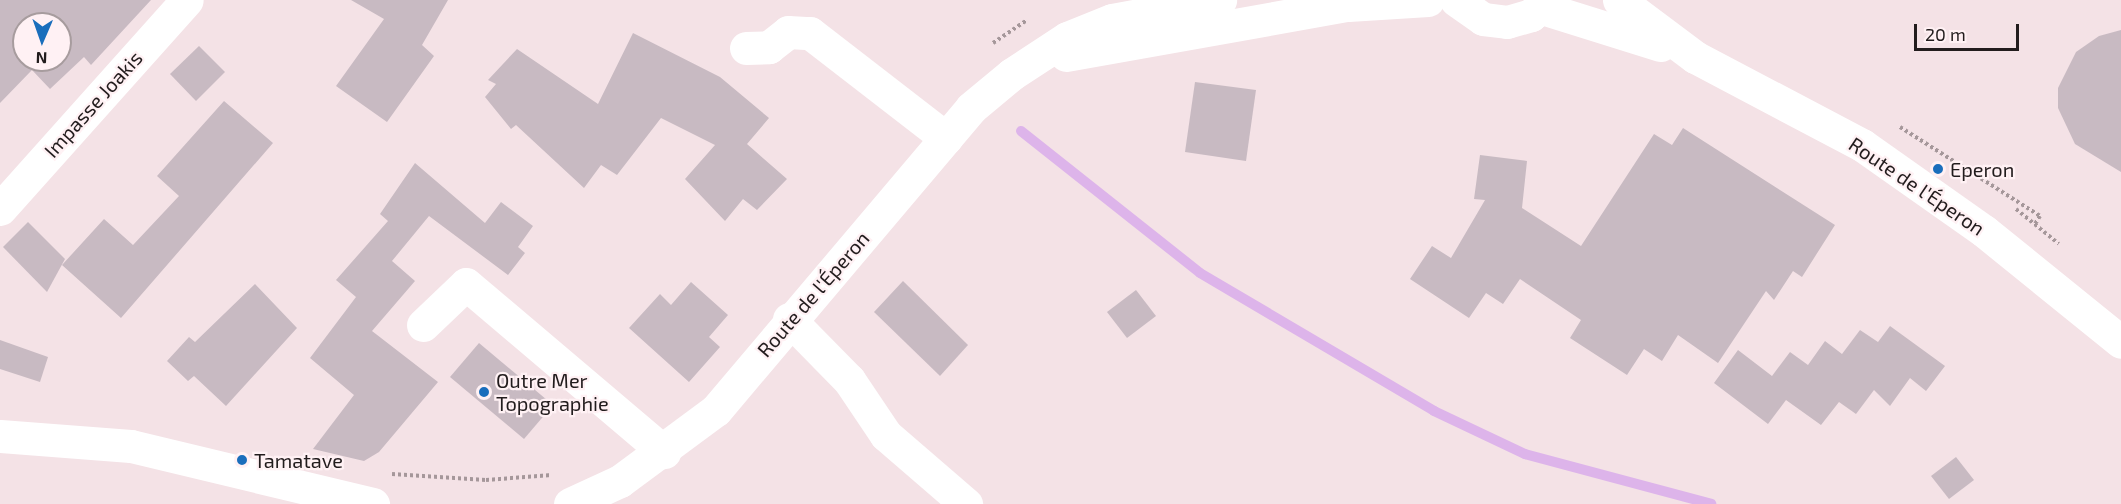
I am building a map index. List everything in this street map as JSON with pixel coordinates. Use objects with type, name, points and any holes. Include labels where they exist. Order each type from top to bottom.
[{"type":"main road","name":"Impasse Joakis","points":[[0,209],[187,0]]},
{"type":"main road","name":"Route de l'Éperon","points":[[570,504],[620,481],[664,452],[716,410],[789,319],[971,108],[1012,74],[1038,61],[1068,38],[1112,20],[1220,0]]},
{"type":"main road","name":"Route de l'Éperon","points":[[1038,61],[1348,5],[1428,0]]},
{"type":"main road","points":[[1456,0],[1472,14],[1495,21],[1519,20],[1545,4]]},
{"type":"main road","name":"Route de l'Éperon","points":[[1618,0],[1695,57]]},
{"type":"main road","name":"Route de l'Éperon","points":[[1545,4],[1695,57],[1862,145],[1984,231],[2121,342]]},
{"type":"main road","points":[[746,48],[769,46],[788,32],[810,33],[946,138]]},
{"type":"main road","points":[[423,325],[466,284],[664,452]]},
{"type":"main road","points":[[789,319],[849,380],[886,435],[966,504]]},
{"type":"main road","points":[[0,436],[131,446],[373,504]]},
{"type":"path","points":[[988,50],[1002,32],[1038,15]]},
{"type":"path","points":[[381,472],[486,480],[557,474]]},
{"type":"building","points":[[0,0],[151,0],[91,65],[84,57],[72,68],[72,12],[12,12],[12,72],[30,72],[0,103]]},
{"type":"building","points":[[351,0],[448,0],[422,45],[434,56],[387,122],[336,86],[384,19]]},
{"type":"building","points":[[2121,30],[2121,172],[2075,144],[2058,108],[2058,88],[2076,52],[2099,36]]},
{"type":"building","points":[[633,33],[720,77],[769,118],[747,144],[787,179],[757,210],[743,199],[725,221],[685,179],[715,145],[661,118],[617,175],[601,165],[584,188],[516,125],[511,129],[485,97],[496,84],[488,80],[517,49],[598,104]]},
{"type":"building","points":[[199,46],[225,72],[196,101],[170,74]]},
{"type":"building","points":[[34,72],[68,72],[50,89]]},
{"type":"building","points":[[1195,82],[1256,90],[1246,161],[1185,152]]},
{"type":"building","points":[[224,101],[273,143],[121,318],[62,265],[104,219],[133,245],[179,196],[157,176]]},
{"type":"building","points":[[1683,128],[1835,225],[1802,277],[1793,271],[1774,300],[1766,291],[1718,363],[1678,335],[1662,361],[1644,349],[1627,375],[1570,338],[1581,320],[1520,279],[1503,304],[1486,293],[1469,318],[1410,279],[1432,246],[1451,258],[1485,200],[1474,199],[1480,155],[1527,161],[1522,208],[1581,246],[1654,134],[1672,145]]},
{"type":"building","points":[[415,163],[485,223],[501,202],[533,226],[518,247],[525,253],[508,275],[429,216],[392,261],[415,281],[372,331],[438,382],[379,452],[364,461],[313,449],[354,395],[310,358],[356,297],[336,280],[388,221],[380,214]]},
{"type":"building","points":[[28,222],[65,259],[47,292],[3,247]]},
{"type":"building","points":[[903,281],[968,345],[940,376],[874,312]]},
{"type":"building","points":[[691,282],[728,315],[709,337],[720,347],[689,382],[629,328],[660,294],[671,305]]},
{"type":"building","points":[[255,284],[297,328],[226,406],[194,376],[188,381],[167,361],[189,337],[195,342]]},
{"type":"building","points":[[1136,290],[1156,316],[1127,338],[1107,312]]},
{"type":"building","points":[[1890,326],[1945,366],[1926,391],[1910,378],[1890,406],[1874,390],[1856,414],[1839,402],[1821,425],[1786,400],[1768,424],[1714,383],[1738,350],[1772,376],[1790,352],[1808,365],[1825,341],[1842,354],[1860,330],[1878,342]]},
{"type":"building","points":[[0,340],[48,357],[40,382],[0,369]]},
{"type":"building","points":[[479,343],[553,405],[524,439],[450,377]]},
{"type":"building","points":[[1956,457],[1974,480],[1949,499],[1931,476]]},
{"type":"waterway","points":[[1021,131],[1200,273],[1434,411],[1525,454],[1711,504]]},
{"type":"place","name":"Eperon","points":[[1938,169]]},
{"type":"place","name":"Outre Mer Topographie","points":[[484,392]]},
{"type":"place","name":"Tamatave","points":[[242,460]]}]
